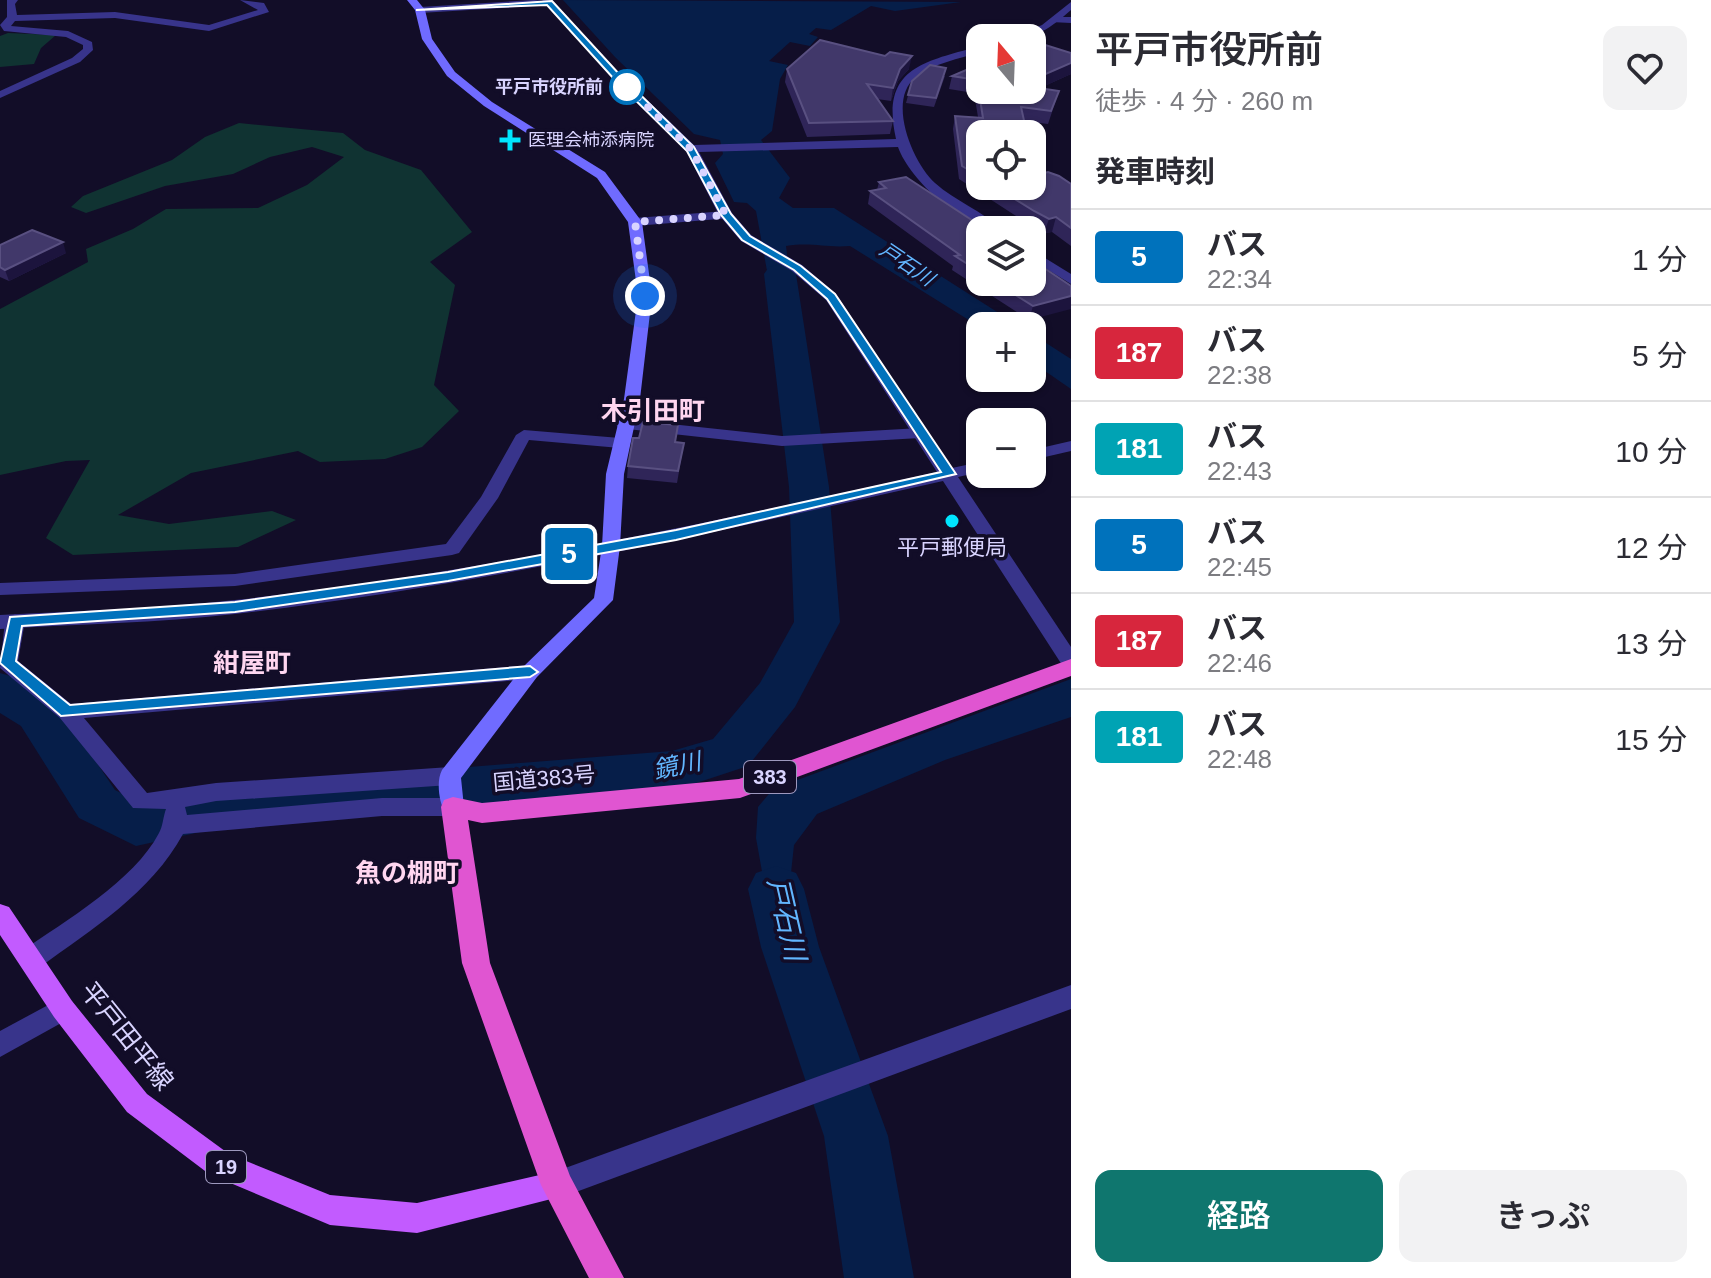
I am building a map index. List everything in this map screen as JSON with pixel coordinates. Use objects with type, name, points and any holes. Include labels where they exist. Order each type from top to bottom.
[{"type":"highway","name":"国道383号","points":[[451,792],[482,813],[740,788],[1071,665]]},
{"type":"highway","points":[[451,792],[476,963],[557,1185],[607,1278]]},
{"type":"main road","points":[[416,5],[427,39],[451,74],[481,99],[601,175],[635,222],[645,296],[632,399],[622,434],[603,600],[530,672],[451,792]]},
{"type":"main road","name":"平戸田平線","points":[[0,914],[16,949],[137,1103],[219,1164],[330,1210],[417,1218],[557,1185]]},
{"type":"street","points":[[12,18],[10,3],[13,0]]},
{"type":"street","points":[[0,95],[88,50],[88,44],[68,34],[11,31],[5,25],[12,18],[115,15],[209,28],[264,12],[261,5],[245,0]]},
{"type":"street","points":[[416,5],[548,1],[617,77],[691,149],[726,215],[756,247],[797,268],[831,297],[1071,665]]},
{"type":"street","points":[[1046,27],[1071,5]]},
{"type":"street","points":[[1055,20],[1071,20]]},
{"type":"street","points":[[966,54],[922,68],[908,77],[899,91],[899,143],[913,169],[923,180],[975,216]]},
{"type":"street","points":[[691,149],[899,143]]},
{"type":"street","points":[[635,222],[726,215]]},
{"type":"street","points":[[1046,263],[1071,280]]},
{"type":"street","points":[[0,589],[235,580],[452,549],[489,498],[524,435],[622,434],[828,441],[920,433]]},
{"type":"street","points":[[1046,452],[1071,446]]},
{"type":"street","points":[[451,792],[382,807],[176,810],[141,802],[67,712],[7,663],[8,622],[235,607],[343,593],[611,546],[966,470]]},
{"type":"street","points":[[0,601],[113,600],[115,616]]},
{"type":"street","points":[[67,712],[530,672]]},
{"type":"street","points":[[16,949],[139,879],[176,810]]},
{"type":"street","points":[[557,1185],[1071,997]]},
{"type":"street","points":[[0,1045],[63,1009]]},
{"type":"green space","points":[[8,33],[56,35],[41,48],[34,64],[0,67],[0,36]]},
{"type":"green space","points":[[239,123],[343,133],[365,150],[421,170],[472,232],[430,262],[455,285],[434,385],[459,411],[422,447],[385,459],[320,462],[298,451],[191,473],[118,515],[169,524],[272,511],[296,520],[238,547],[73,555],[46,538],[90,460],[66,461],[0,475],[0,309],[88,262],[86,249],[133,229],[166,209],[258,208],[307,185],[344,157],[312,147],[270,157],[233,174],[165,186],[86,213],[71,207],[83,196],[172,160],[205,137]]},
{"type":"water","points":[[563,0],[961,2],[895,11],[871,6],[831,30],[816,28],[809,34],[818,37],[810,46],[790,42],[769,61],[788,65],[780,79],[772,131],[761,140],[790,178],[779,198],[793,208],[834,208],[966,292],[966,296],[972,296],[997,312],[966,312],[966,318],[850,246],[795,245],[786,246],[797,333],[779,336],[756,211],[747,203],[734,202],[715,163],[723,154],[720,140],[694,134],[615,57]]},
{"type":"water","points":[[1046,343],[1071,359],[1071,389],[1046,372]]},
{"type":"water","points":[[1071,679],[1071,717],[945,760],[817,814],[794,845],[791,873],[802,950],[775,944],[756,838],[758,807],[773,789]]},
{"type":"building","points":[[820,40],[885,56],[890,52],[912,56],[900,69],[893,88],[867,84],[893,121],[809,123],[787,69]]},
{"type":"building","points":[[1046,45],[1071,53],[1071,63],[1046,74]]},
{"type":"building","points":[[930,65],[946,68],[936,98],[908,95],[912,81]]},
{"type":"building","points":[[966,70],[966,78],[952,76]]},
{"type":"building","points":[[1046,89],[1059,91],[1051,111],[1021,107],[1024,120],[966,120],[966,168],[962,166],[955,116],[983,118],[981,104],[1046,104]]},
{"type":"building","points":[[1046,172],[1071,184],[1071,228],[1056,217],[1049,219],[1016,200],[1046,200]]},
{"type":"building","points":[[906,177],[966,216],[966,263],[955,256],[960,255],[870,191],[886,188],[879,182]]},
{"type":"building","points":[[32,230],[63,242],[5,270],[0,267],[0,245]]},
{"type":"building","points":[[1046,269],[1071,286],[1071,296],[1033,306],[1017,296],[1046,296]]},
{"type":"building","points":[[643,422],[678,425],[675,442],[684,443],[678,471],[628,466],[633,438],[639,438]]},
{"type":"waterway","name":"鏡川","points":[[0,690],[38,713],[97,804],[136,825],[214,808],[672,771],[730,753],[778,695],[817,622],[809,487],[780,274]]},
{"type":"waterway","name":"戸石川","points":[[776,889],[790,947],[856,1136],[879,1278]]},
{"type":"bus line","name":"5","points":[[420,10],[549,2],[617,77],[691,149],[726,215],[746,238],[756,247],[797,268],[831,297],[949,474],[676,535],[343,593],[235,607],[15,621],[7,663],[67,712],[530,672]]},
{"type":"place","name":"平戸市役所前","points":[[627,87]]},
{"type":"place","name":"医理会柿添病院","points":[[510,140]]},
{"type":"place","name":"平戸郵便局","points":[[952,521]]},
{"type":"district","name":"木引田町","points":[[653,411]]},
{"type":"district","name":"紺屋町","points":[[252,663]]},
{"type":"district","name":"魚の棚町","points":[[407,873]]},
{"type":"route","points":[[627,87],[617,77],[691,149],[726,215],[635,222],[645,296]]}]
